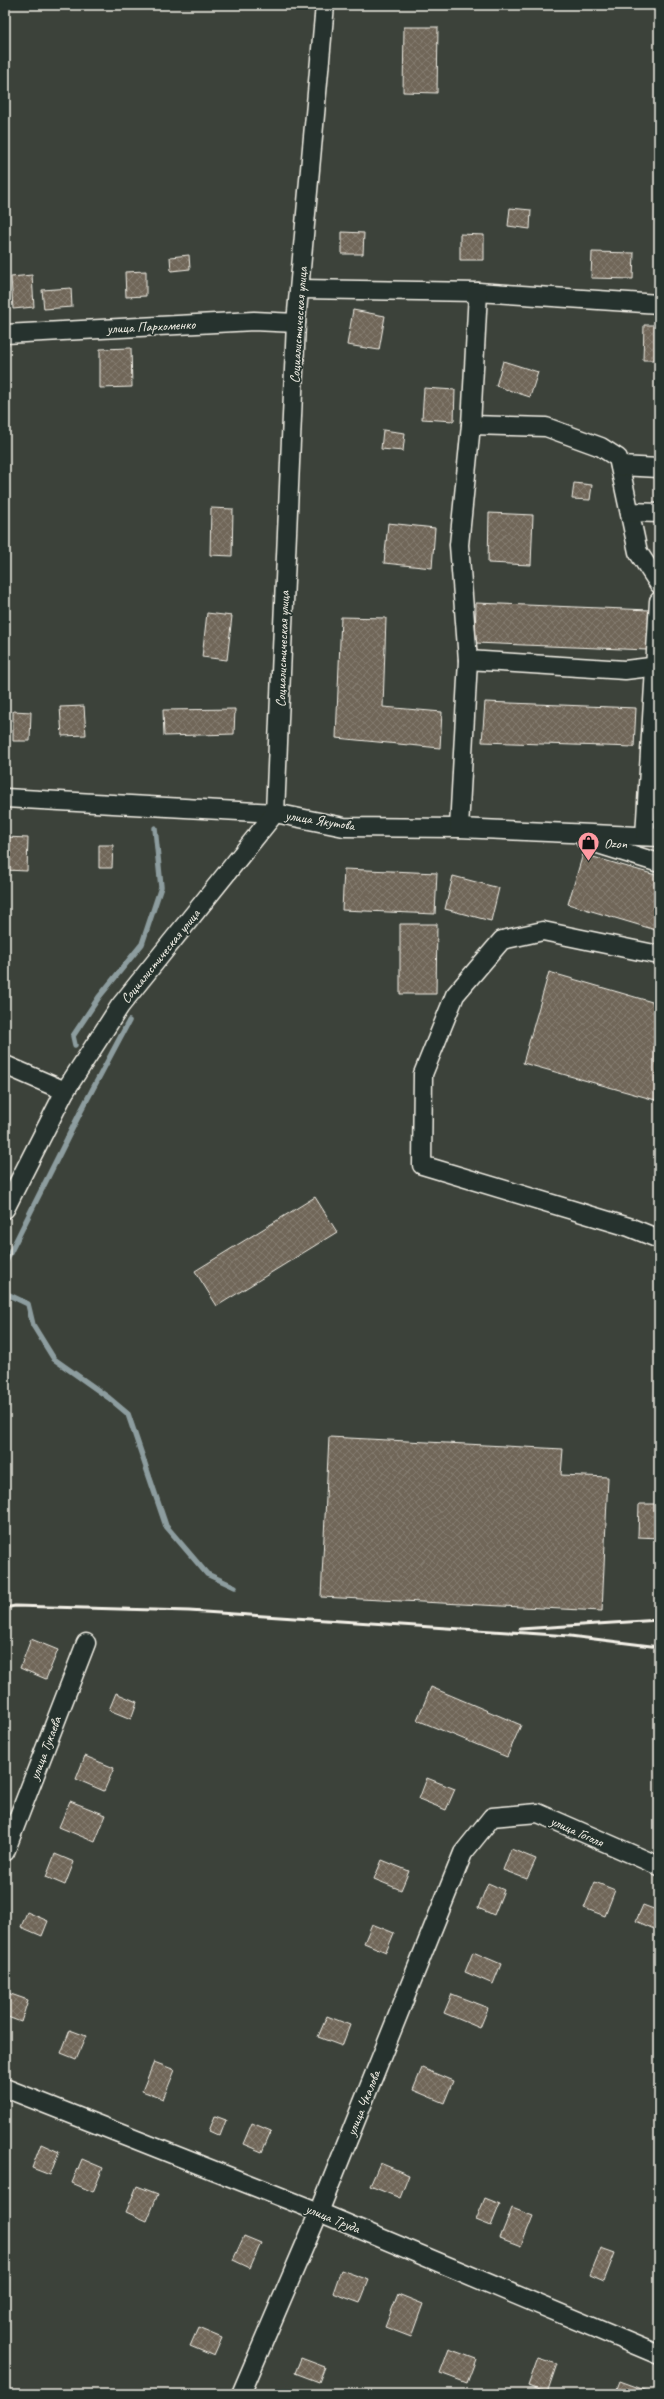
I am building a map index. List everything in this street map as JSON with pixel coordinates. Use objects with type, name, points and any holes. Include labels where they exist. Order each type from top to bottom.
[{"type":"street","name":"Социалистическая улица","points":[[5,1209],[65,1091],[120,1006],[275,813],[296,323],[301,289],[325,5]]},
{"type":"street","points":[[301,289],[478,292],[659,304]]},
{"type":"street","points":[[459,828],[468,660],[459,545],[471,425],[478,292]]},
{"type":"street","name":"улица Пархоменко","points":[[5,334],[254,321],[296,323]]},
{"type":"street","points":[[471,425],[546,427],[601,446],[618,458],[638,552],[659,584]]},
{"type":"street","points":[[620,466],[659,468]]},
{"type":"street","points":[[630,512],[659,513]]},
{"type":"street","points":[[652,836],[659,601]]},
{"type":"street","points":[[468,660],[625,670],[657,666]]},
{"type":"street","name":"улица Якутова","points":[[5,798],[275,813],[344,827],[459,828],[652,836]]},
{"type":"street","points":[[562,833],[659,863]]},
{"type":"street","points":[[659,955],[543,931],[502,940],[455,995],[424,1074],[422,1164],[629,1227],[659,1239]]},
{"type":"street","points":[[5,1065],[65,1091]]},
{"type":"street","name":"улица Тукаева","points":[[5,1852],[86,1643]]},
{"type":"street","name":"улица Гоголя","points":[[492,1817],[538,1813],[659,1866]]},
{"type":"street","name":"улица Чкалова","points":[[241,2394],[319,2212],[463,1853],[492,1817]]},
{"type":"street","name":"улица Труда","points":[[5,2088],[319,2212],[659,2355]]},
{"type":"building","points":[[404,27],[438,27],[437,93],[403,92]]},
{"type":"building","points":[[510,208],[531,210],[530,229],[508,226]]},
{"type":"building","points":[[342,232],[364,233],[363,254],[342,254]]},
{"type":"building","points":[[460,234],[484,235],[484,260],[460,260]]},
{"type":"building","points":[[592,252],[634,253],[633,279],[591,278]]},
{"type":"building","points":[[189,255],[190,269],[171,271],[170,257]]},
{"type":"building","points":[[146,271],[146,296],[126,297],[125,272]]},
{"type":"building","points":[[32,275],[34,307],[13,309],[11,277]]},
{"type":"building","points":[[6,276],[9,311],[5,311]]},
{"type":"building","points":[[71,288],[72,307],[44,309],[42,290]]},
{"type":"building","points":[[353,310],[385,316],[379,350],[347,345]]},
{"type":"building","points":[[644,325],[659,325],[659,360],[643,360]]},
{"type":"building","points":[[131,348],[132,387],[100,388],[100,349]]},
{"type":"building","points":[[503,361],[538,372],[530,397],[496,386]]},
{"type":"building","points":[[424,388],[455,390],[454,421],[422,419]]},
{"type":"building","points":[[383,430],[405,433],[403,451],[381,449]]},
{"type":"building","points":[[574,483],[592,485],[590,500],[572,499]]},
{"type":"building","points":[[211,508],[233,509],[232,556],[210,555]]},
{"type":"building","points":[[489,513],[533,515],[531,565],[488,563]]},
{"type":"building","points":[[388,523],[435,528],[432,568],[384,563]]},
{"type":"building","points":[[476,603],[650,610],[647,650],[475,643]]},
{"type":"building","points":[[207,613],[232,616],[227,660],[202,657]]},
{"type":"building","points":[[341,617],[386,618],[383,707],[442,712],[440,748],[336,738]]},
{"type":"building","points":[[485,702],[636,708],[634,747],[482,742]]},
{"type":"building","points":[[84,706],[86,735],[62,736],[60,707]]},
{"type":"building","points":[[235,709],[234,734],[164,736],[163,710]]},
{"type":"building","points":[[13,711],[31,712],[30,741],[13,741]]},
{"type":"building","points":[[5,837],[28,838],[27,871],[5,870]]},
{"type":"building","points":[[99,845],[113,845],[112,868],[99,868]]},
{"type":"building","points":[[583,854],[659,876],[659,931],[568,904]]},
{"type":"building","points":[[344,869],[437,873],[435,914],[342,910]]},
{"type":"building","points":[[453,876],[499,888],[491,921],[445,909]]},
{"type":"building","points":[[400,924],[437,924],[436,994],[400,994]]},
{"type":"building","points":[[549,972],[659,1004],[659,1101],[523,1063]]},
{"type":"building","points":[[315,1197],[337,1232],[217,1306],[195,1271]]},
{"type":"building","points":[[329,1437],[563,1449],[561,1475],[608,1477],[602,1611],[321,1597]]},
{"type":"building","points":[[639,1504],[659,1504],[659,1538],[638,1537]]},
{"type":"building","points":[[31,1639],[58,1650],[46,1679],[20,1668]]},
{"type":"building","points":[[431,1687],[521,1725],[507,1757],[417,1720]]},
{"type":"building","points":[[116,1693],[137,1702],[131,1719],[109,1710]]},
{"type":"building","points":[[85,1756],[114,1768],[104,1791],[76,1779]]},
{"type":"building","points":[[427,1778],[455,1789],[446,1810],[419,1799]]},
{"type":"building","points":[[70,1801],[106,1815],[95,1842],[59,1827]]},
{"type":"building","points":[[511,1849],[536,1859],[527,1879],[503,1870]]},
{"type":"building","points":[[55,1854],[74,1862],[65,1885],[46,1877]]},
{"type":"building","points":[[382,1860],[409,1871],[401,1890],[374,1879]]},
{"type":"building","points":[[595,1882],[615,1890],[605,1916],[584,1908]]},
{"type":"building","points":[[488,1883],[504,1890],[494,1915],[478,1908]]},
{"type":"building","points":[[643,1905],[659,1911],[654,1929],[636,1921]]},
{"type":"building","points":[[27,1912],[48,1921],[42,1936],[21,1927]]},
{"type":"building","points":[[372,1924],[394,1933],[386,1952],[364,1943]]},
{"type":"building","points":[[473,1952],[501,1964],[493,1984],[465,1972]]},
{"type":"building","points":[[5,1992],[28,2000],[21,2022],[5,2016]]},
{"type":"building","points":[[452,1994],[488,2008],[480,2028],[444,2013]]},
{"type":"building","points":[[327,2016],[350,2025],[342,2046],[318,2037]]},
{"type":"building","points":[[70,2030],[86,2036],[76,2059],[61,2053]]},
{"type":"building","points":[[154,2062],[175,2070],[163,2099],[142,2091]]},
{"type":"building","points":[[422,2068],[453,2081],[444,2103],[413,2090]]},
{"type":"building","points":[[215,2116],[226,2120],[220,2136],[209,2131]]},
{"type":"building","points":[[252,2123],[271,2131],[262,2152],[243,2144]]},
{"type":"building","points":[[41,2144],[59,2152],[50,2175],[32,2168]]},
{"type":"building","points":[[82,2159],[103,2168],[93,2192],[72,2183]]},
{"type":"building","points":[[380,2163],[409,2175],[400,2198],[370,2186]]},
{"type":"building","points":[[137,2186],[158,2194],[147,2221],[126,2212]]},
{"type":"building","points":[[485,2198],[500,2204],[491,2226],[476,2220]]},
{"type":"building","points":[[512,2208],[533,2216],[521,2246],[500,2238]]},
{"type":"building","points":[[244,2236],[261,2243],[250,2268],[233,2260]]},
{"type":"building","points":[[601,2248],[615,2253],[604,2281],[590,2275]]},
{"type":"building","points":[[341,2270],[369,2280],[360,2303],[333,2293]]},
{"type":"building","points":[[398,2294],[423,2304],[411,2337],[385,2327]]},
{"type":"building","points":[[198,2328],[222,2338],[214,2356],[190,2346]]},
{"type":"building","points":[[449,2349],[476,2359],[467,2383],[440,2373]]},
{"type":"building","points":[[301,2358],[325,2367],[319,2382],[295,2373]]},
{"type":"building","points":[[538,2358],[557,2364],[547,2393],[528,2386]]},
{"type":"building","points":[[620,2381],[653,2393],[615,2394]]},
{"type":"waterway","points":[[75,1045],[73,1036],[99,997],[142,944],[161,887],[155,828]]},
{"type":"waterway","points":[[5,1263],[81,1111],[129,1021]]},
{"type":"waterway","points":[[5,1293],[28,1304],[33,1325],[54,1359],[109,1398],[128,1414],[166,1526],[207,1574],[235,1587]]},
{"type":"railway","points":[[5,1608],[15,1606],[189,1611],[570,1636],[659,1647]]},
{"type":"railway","points":[[520,1629],[659,1620]]},
{"type":"place","name":"Ozon","points":[[588,862]]}]
